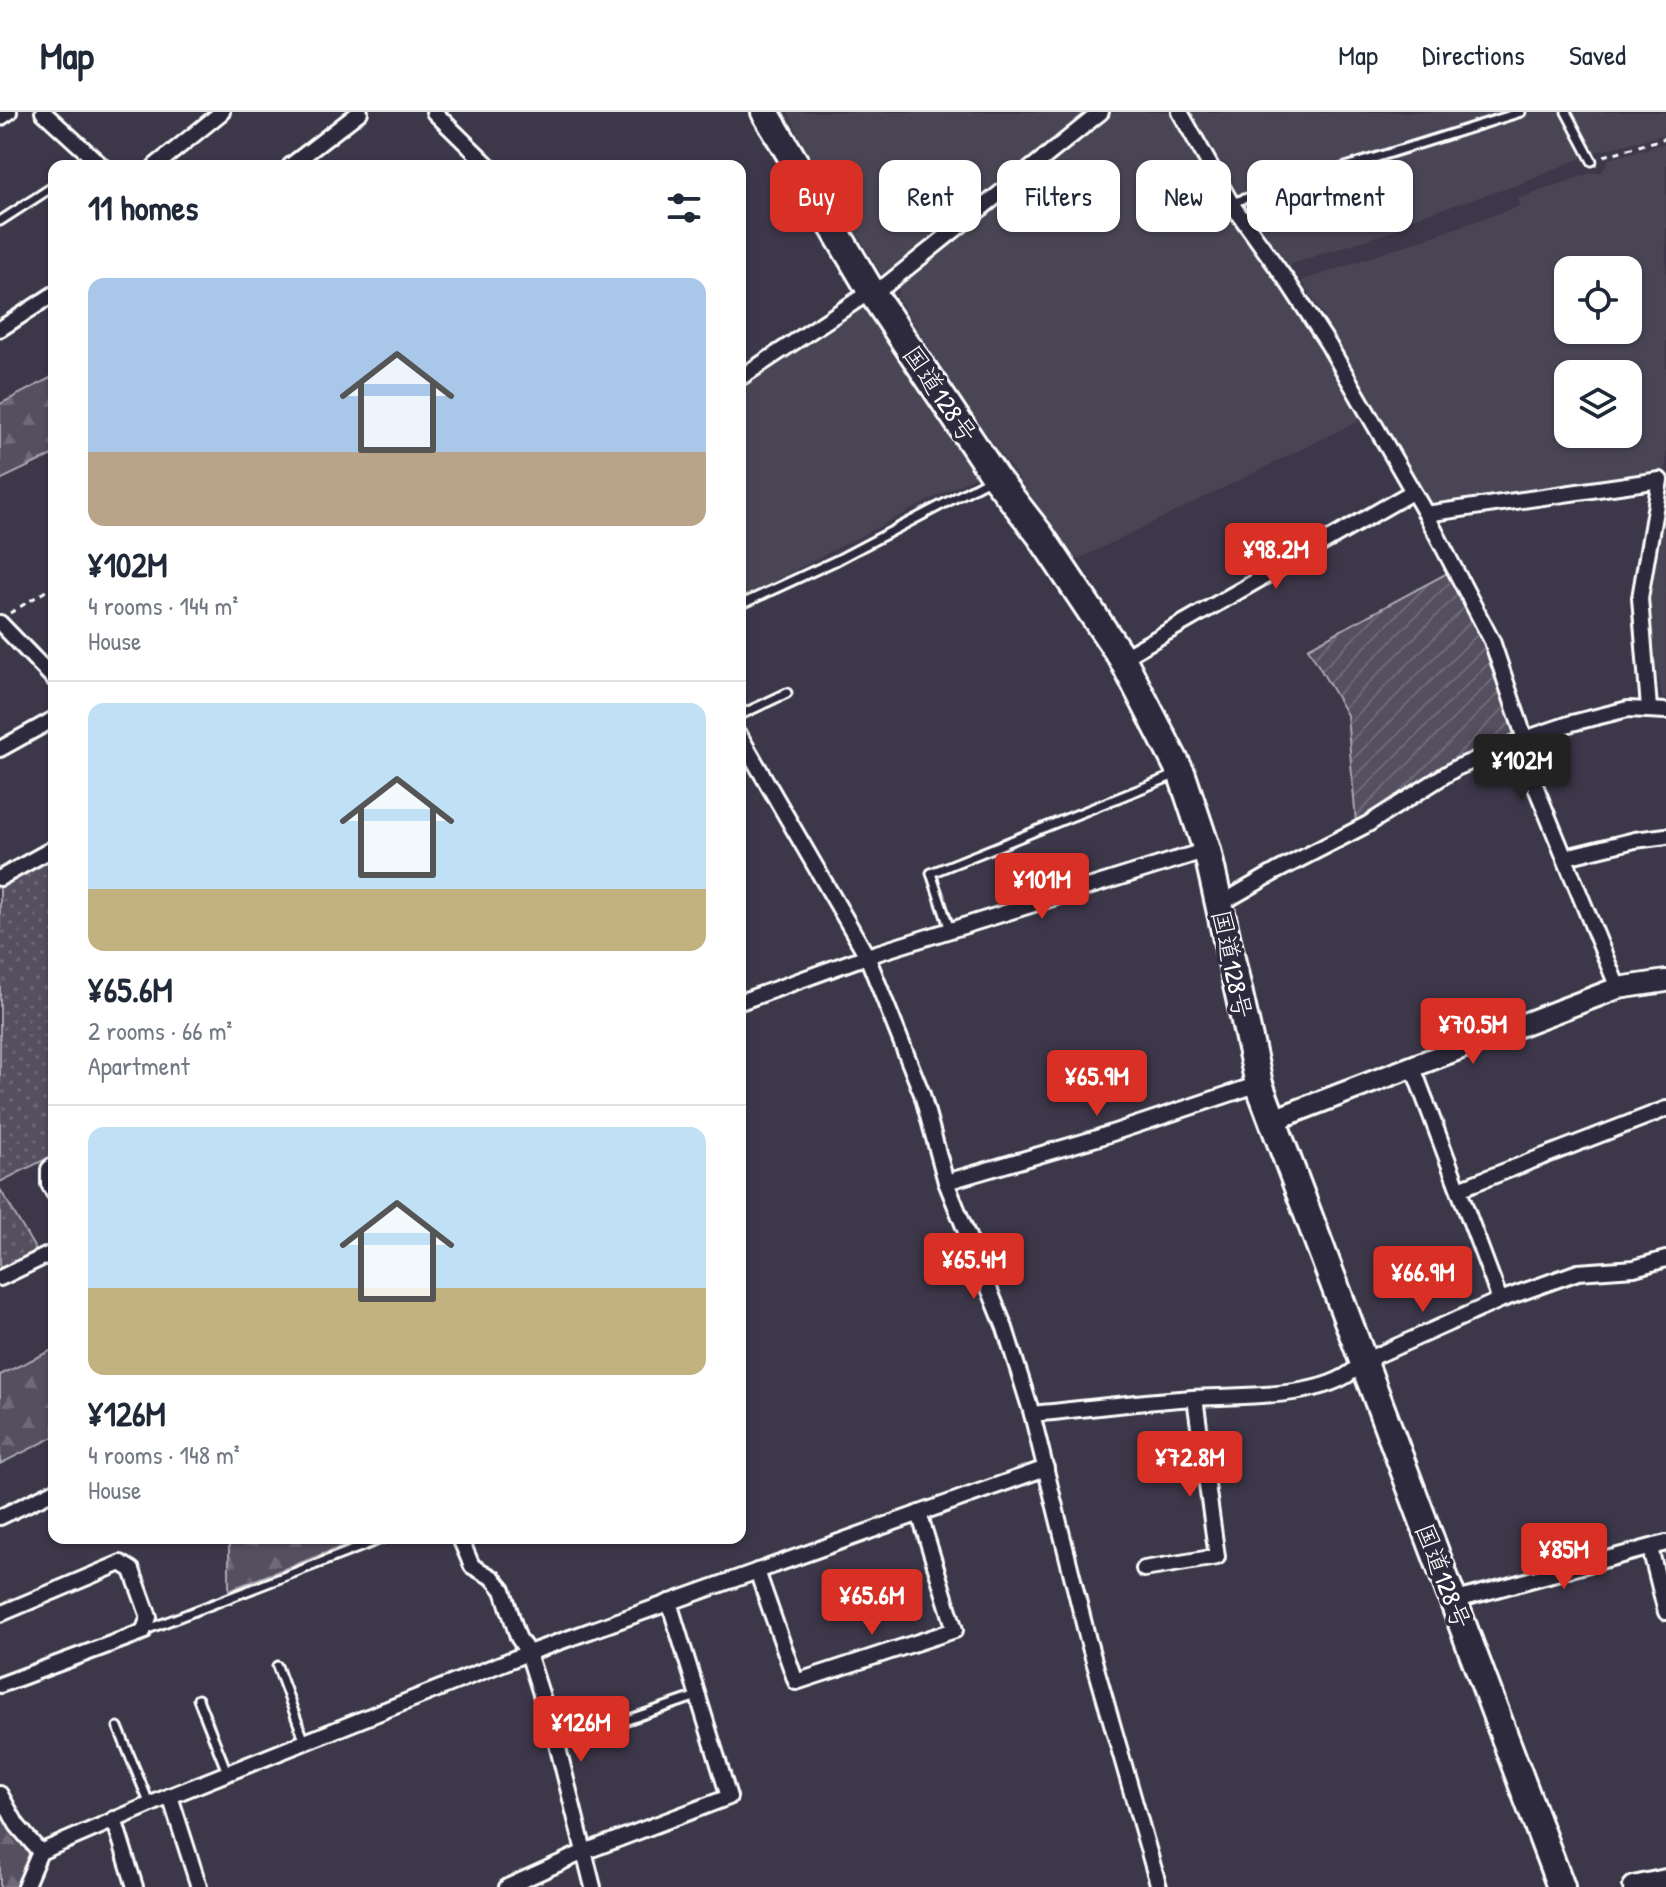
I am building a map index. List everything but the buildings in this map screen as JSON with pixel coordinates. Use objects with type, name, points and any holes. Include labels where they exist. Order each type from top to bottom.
[{"type":"highway","name":"国道128号","points":[[765,112],[871,291],[995,477],[1040,535],[1122,658],[1180,772],[1207,850],[1259,1084],[1561,1887]]},
{"type":"street","points":[[0,118],[9,112]]},
{"type":"street","points":[[43,112],[90,160]]},
{"type":"street","points":[[162,160],[222,112]]},
{"type":"street","points":[[298,160],[360,112]]},
{"type":"street","points":[[434,112],[483,160]]},
{"type":"street","points":[[746,374],[871,291],[886,285],[1101,112]]},
{"type":"street","points":[[1180,112],[1207,160]]},
{"type":"street","points":[[1231,203],[1289,284],[1378,427],[1492,641],[1525,739],[1523,756],[1618,988]]},
{"type":"street","points":[[0,329],[48,298]]},
{"type":"street","points":[[1426,514],[1660,480],[1640,598],[1649,708]]},
{"type":"street","points":[[1122,658],[1412,492]]},
{"type":"street","points":[[0,621],[48,673]]},
{"type":"street","points":[[1220,904],[1368,824],[1456,768],[1572,723],[1628,709],[1666,711]]},
{"type":"street","points":[[0,749],[48,722]]},
{"type":"street","points":[[746,746],[867,956],[922,1094],[946,1182],[1005,1328],[1032,1414],[1088,1640],[1159,1887]]},
{"type":"street","points":[[1566,857],[1635,840],[1666,836]]},
{"type":"street","points":[[746,1000],[867,956],[1207,850]]},
{"type":"street","points":[[0,878],[48,851]]},
{"type":"street","points":[[1273,1120],[1618,988],[1666,981]]},
{"type":"street","points":[[1412,1065],[1500,1300]]},
{"type":"street","points":[[946,1182],[1097,1138],[1259,1084]]},
{"type":"street","points":[[1459,1189],[1666,1109]]},
{"type":"street","points":[[0,1278],[48,1255]]},
{"type":"street","points":[[1032,1414],[1195,1398],[1268,1396],[1310,1388],[1354,1373],[1362,1362],[1500,1300],[1578,1272],[1634,1268],[1666,1259]]},
{"type":"street","points":[[1144,1569],[1217,1557],[1195,1398]]},
{"type":"street","points":[[25,1887],[40,1852],[170,1796],[528,1653],[1046,1468]]},
{"type":"street","points":[[0,1517],[48,1494]]},
{"type":"street","points":[[757,1571],[796,1682],[955,1630],[919,1513]]},
{"type":"street","points":[[1453,1601],[1666,1543]]},
{"type":"street","points":[[463,1544],[472,1566],[493,1578],[503,1590],[518,1637],[528,1653],[557,1744],[593,1887]]},
{"type":"street","points":[[1650,1548],[1666,1612]]},
{"type":"street","points":[[0,1614],[121,1563],[132,1570],[149,1617],[143,1632],[0,1685]]},
{"type":"street","points":[[507,1887],[584,1852],[729,1797],[669,1602]]},
{"type":"street","points":[[0,1794],[17,1825],[40,1852]]},
{"type":"street","points":[[170,1796],[199,1887]]},
{"type":"street","points":[[114,1819],[135,1887]]},
{"type":"street","points":[[1634,1887],[1666,1880]]},
{"type":"lane","points":[[1231,203],[1521,112]]},
{"type":"lane","points":[[1566,112],[1592,161]]},
{"type":"lane","points":[[0,221],[48,190]]},
{"type":"lane","points":[[746,602],[837,560],[995,477]]},
{"type":"lane","points":[[746,712],[787,693]]},
{"type":"lane","points":[[950,930],[931,873],[1180,772]]},
{"type":"lane","points":[[143,1632],[369,1544]]},
{"type":"lane","points":[[277,1666],[305,1742]]},
{"type":"lane","points":[[557,1744],[697,1696]]},
{"type":"lane","points":[[198,1699],[228,1774]]},
{"type":"lane","points":[[118,1727],[150,1805]]},
{"type":"path","points":[[1592,161],[1666,138]]},
{"type":"path","points":[[0,621],[48,590]]},
{"type":"shaded area","points":[[788,112],[1086,112],[1026,160],[997,160],[997,183],[981,196],[981,160],[879,160],[879,232],[936,232],[882,275],[856,232],[863,232],[863,160],[813,160]]},
{"type":"shaded area","points":[[1114,112],[1171,112],[1199,160],[1136,160],[1136,232],[1231,232],[1231,211],[1302,313],[1365,418],[1077,560],[972,414],[897,298],[900,285],[966,232],[981,232],[981,220],[997,207],[997,232],[1120,232],[1120,160],[1055,160]]},
{"type":"shaded area","points":[[1190,112],[1558,112],[1583,157],[1521,184],[1413,218],[1413,160],[1247,160],[1247,207],[1231,182],[1231,160],[1218,160]]},
{"type":"shaded area","points":[[1570,112],[1666,112],[1666,134],[1593,153]]},
{"type":"shaded area","points":[[1666,143],[1666,472],[1442,508],[1426,505],[1332,341],[1324,316],[1301,281],[1520,206],[1517,199],[1602,172],[1609,159]]},
{"type":"shaded area","points":[[1265,232],[1389,232],[1289,265]]},
{"type":"shaded area","points":[[865,306],[978,475],[746,596],[746,384],[855,307]]},
{"type":"shaded area","points":[[1666,510],[1666,700],[1662,698],[1646,605]]},
{"type":"green space","points":[[48,379],[48,457],[0,480],[0,404]]},
{"type":"green space","points":[[1451,571],[1490,645],[1516,732],[1446,765],[1356,823],[1347,715],[1308,648]]},
{"type":"green space","points":[[48,859],[48,1158],[0,1182],[0,886]]},
{"type":"green space","points":[[0,1189],[37,1252],[0,1270]]},
{"type":"green space","points":[[48,1352],[48,1440],[0,1464],[0,1375]]},
{"type":"green space","points":[[229,1544],[349,1544],[229,1590]]},
{"type":"green space","points":[[0,1815],[33,1856],[20,1887],[0,1887]]}]
